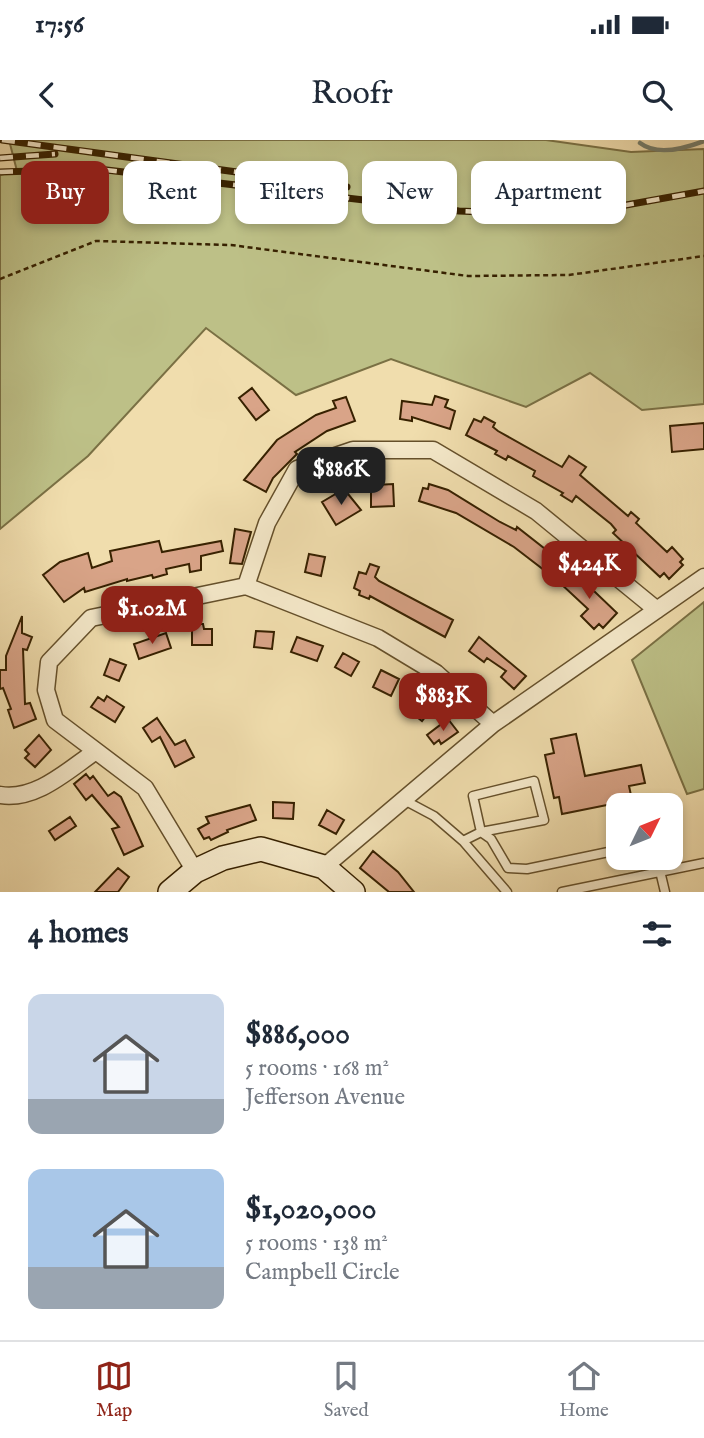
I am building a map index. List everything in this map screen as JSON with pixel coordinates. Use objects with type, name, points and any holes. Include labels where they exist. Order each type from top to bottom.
[{"type":"street","points":[[246,586],[267,523],[297,469],[353,450],[433,450],[536,511],[657,610]]},
{"type":"street","points":[[324,867],[493,724],[704,577]]},
{"type":"street","points":[[195,871],[145,788],[55,720],[46,690],[49,662],[91,618],[246,586],[378,638],[436,673],[493,724]]},
{"type":"street","points":[[0,795],[15,797],[33,792],[96,751]]},
{"type":"street","points":[[170,892],[195,871],[223,858],[261,849],[324,867],[353,892]]},
{"type":"lane","points":[[463,841],[481,832],[544,820],[534,781],[473,796],[481,832],[491,839],[508,868],[527,869],[606,853]]},
{"type":"lane","points":[[404,800],[434,816],[463,841],[496,888],[507,892]]},
{"type":"lane","points":[[562,892],[704,863]]},
{"type":"lane","points":[[664,871],[665,892]]},
{"type":"path","points":[[0,279],[96,242],[231,245],[468,276],[569,275],[704,256]]},
{"type":"green space","points":[[9,140],[546,140],[631,152],[704,149],[704,404],[642,410],[590,373],[526,407],[391,359],[296,395],[206,328],[88,456],[0,529],[0,175],[17,171]]},
{"type":"green space","points":[[704,602],[704,789],[687,794],[632,660]]},
{"type":"building","points":[[252,388],[269,410],[256,420],[239,398]]},
{"type":"building","points":[[435,396],[448,400],[445,407],[455,411],[450,429],[412,417],[412,421],[400,419],[402,401],[432,405]]},
{"type":"building","points":[[346,397],[355,421],[327,431],[295,452],[297,454],[273,478],[266,492],[244,480],[277,440],[316,415],[336,408],[333,401]]},
{"type":"building","points":[[484,417],[495,423],[493,427],[498,431],[562,467],[569,456],[586,467],[580,475],[628,516],[631,512],[639,519],[636,523],[667,552],[672,547],[683,559],[680,562],[683,565],[669,579],[664,573],[660,577],[613,533],[616,530],[611,524],[576,496],[572,502],[561,495],[563,493],[533,476],[535,471],[508,456],[506,460],[495,454],[497,451],[466,435],[474,419],[481,422]]},
{"type":"building","points":[[704,423],[704,449],[672,452],[670,426]]},
{"type":"building","points":[[393,484],[394,506],[371,507],[371,490],[376,490],[376,485]]},
{"type":"building","points":[[429,484],[448,490],[516,530],[517,527],[554,556],[544,570],[514,547],[456,513],[419,501],[423,488],[428,489]]},
{"type":"building","points":[[344,489],[361,510],[336,525],[322,502]]},
{"type":"building","points":[[235,529],[251,532],[242,564],[230,563]]},
{"type":"building","points":[[159,541],[162,552],[221,541],[223,551],[201,556],[201,570],[190,572],[189,564],[166,569],[167,574],[153,578],[152,575],[127,579],[85,592],[84,588],[64,602],[43,575],[60,562],[88,553],[92,568],[112,561],[110,551]]},
{"type":"building","points":[[309,554],[325,557],[321,576],[305,572]]},
{"type":"building","points":[[370,564],[379,567],[375,577],[379,581],[453,620],[445,637],[370,596],[369,599],[359,595],[360,591],[354,588],[359,572],[366,574]]},
{"type":"building","points":[[572,570],[617,613],[603,628],[599,624],[594,629],[581,616],[588,609],[560,583]]},
{"type":"building","points":[[22,616],[22,633],[32,637],[27,650],[23,649],[25,704],[30,703],[36,719],[14,728],[8,710],[11,709],[3,688],[0,689],[0,670],[6,670],[6,656]]},
{"type":"building","points":[[192,624],[203,624],[204,629],[212,629],[212,645],[192,645]]},
{"type":"building","points":[[256,631],[274,632],[272,649],[254,647]]},
{"type":"building","points":[[166,633],[171,648],[139,659],[134,644]]},
{"type":"building","points":[[297,637],[323,646],[317,661],[291,652]]},
{"type":"building","points":[[479,637],[526,676],[514,689],[501,677],[506,671],[487,658],[484,662],[469,651]]},
{"type":"building","points":[[343,653],[359,662],[351,676],[335,667]]},
{"type":"building","points":[[110,659],[126,665],[119,681],[104,675]]},
{"type":"building","points":[[381,670],[399,679],[391,696],[373,687]]},
{"type":"building","points":[[414,691],[433,707],[422,721],[407,709],[410,705],[405,703]]},
{"type":"building","points":[[107,696],[124,707],[115,722],[91,707],[98,697],[104,701]]},
{"type":"building","points":[[157,718],[175,745],[185,740],[194,757],[175,767],[160,737],[152,742],[143,728]]},
{"type":"building","points":[[448,719],[458,732],[441,744],[439,740],[434,744],[427,735]]},
{"type":"building","points":[[576,734],[585,776],[641,765],[645,783],[629,786],[630,793],[606,793],[606,805],[562,814],[559,797],[554,798],[545,755],[554,753],[551,739]]},
{"type":"building","points":[[39,735],[51,750],[35,767],[25,758],[29,754],[25,750]]},
{"type":"building","points":[[86,774],[90,779],[93,776],[108,796],[114,792],[121,797],[143,846],[124,855],[112,829],[119,827],[92,795],[86,800],[74,784]]},
{"type":"building","points":[[273,802],[294,803],[293,819],[273,818]]},
{"type":"building","points":[[250,805],[256,820],[227,830],[228,832],[211,840],[209,837],[204,839],[198,829],[209,823],[206,817]]},
{"type":"building","points":[[327,810],[344,820],[336,834],[319,825]]},
{"type":"building","points":[[70,817],[76,826],[55,840],[49,831]]},
{"type":"building","points":[[373,851],[398,872],[414,892],[389,892],[360,868]]},
{"type":"building","points":[[118,868],[129,877],[118,892],[95,892]]},
{"type":"waterway","points":[[640,143],[663,150],[704,141]]},
{"type":"railway","points":[[2,140],[235,172]]},
{"type":"railway","points":[[0,158],[55,154]]},
{"type":"railway","points":[[0,172],[98,169],[459,211],[531,214],[604,209],[704,191]]}]
